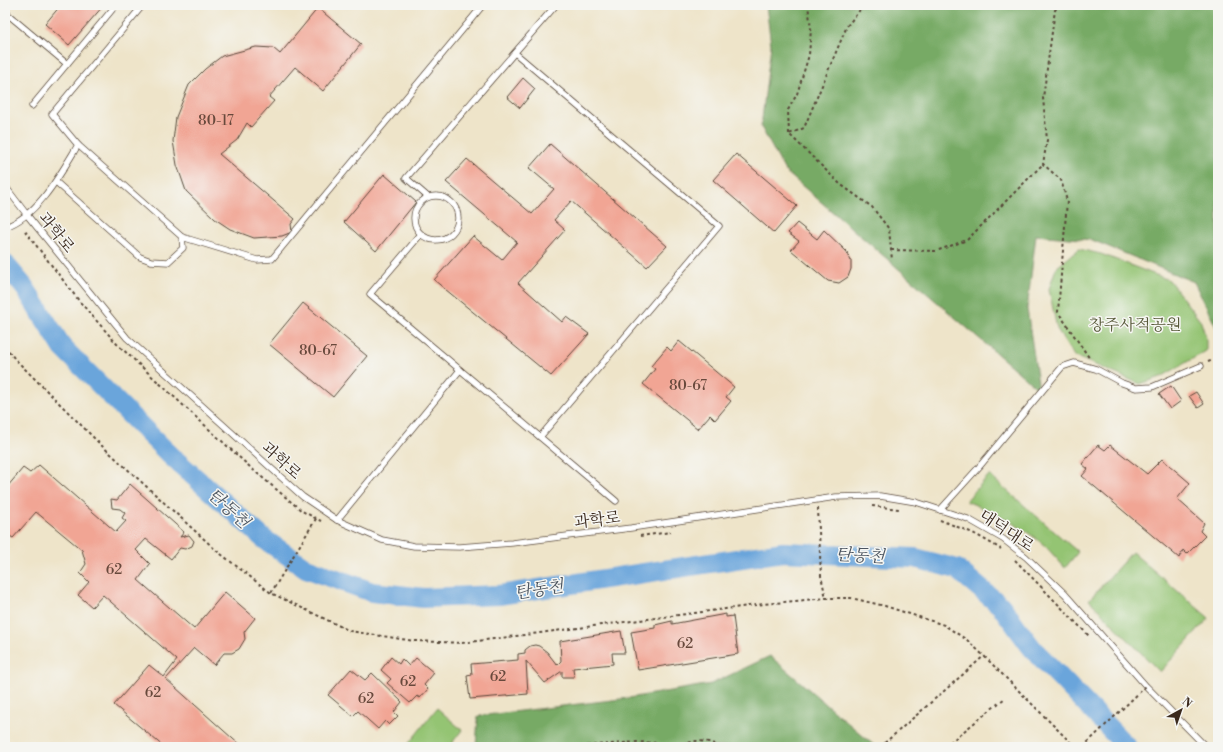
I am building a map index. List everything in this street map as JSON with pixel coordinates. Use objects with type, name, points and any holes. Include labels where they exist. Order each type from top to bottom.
[{"type":"lane","points":[[32,106],[116,5]]},
{"type":"lane","points":[[143,5],[52,114],[78,145],[182,236],[257,260],[272,259],[483,5]]},
{"type":"lane","points":[[428,197],[406,178],[556,5]]},
{"type":"lane","points":[[5,12],[67,64]]},
{"type":"lane","points":[[515,53],[719,226],[540,437]]},
{"type":"lane","points":[[5,186],[27,215],[56,182],[78,145]]},
{"type":"lane","points":[[56,182],[140,257],[151,261],[168,262],[183,248],[182,236]]},
{"type":"lane","points":[[436,196],[450,201],[458,214],[458,221],[451,234],[444,238],[437,240],[430,239],[421,234],[415,224],[415,211],[422,200],[428,197],[436,196]]},
{"type":"lane","name":"과학로","points":[[5,227],[27,215],[127,338],[303,497],[337,520],[382,540],[414,546],[459,547],[512,543],[631,528],[717,514]]},
{"type":"lane","points":[[421,234],[370,294],[616,501]]},
{"type":"lane","points":[[940,510],[979,467],[1062,367],[1074,363],[1096,369],[1122,383],[1136,388],[1152,386],[1201,366]]},
{"type":"lane","points":[[337,520],[460,370]]},
{"type":"lane","name":"대덕대로","points":[[717,514],[818,500],[880,496],[916,502],[968,519],[1003,539],[1026,556],[1065,594],[1146,686],[1206,747]]},
{"type":"path","points":[[808,5],[811,29],[809,54],[797,94],[788,110],[789,134],[840,184],[872,207],[889,229],[892,260]]},
{"type":"path","points":[[789,134],[804,128],[847,26],[864,5]]},
{"type":"path","points":[[891,250],[936,251],[967,240],[1043,164],[1047,140],[1043,98],[1055,10],[1061,5]]},
{"type":"path","points":[[1043,164],[1061,180],[1067,201],[1058,312],[1090,359]]},
{"type":"path","points":[[25,230],[80,302],[117,344],[185,409],[251,468],[302,511],[322,521]]},
{"type":"path","points":[[5,346],[14,358],[106,450],[217,552],[271,593],[350,631],[414,641],[462,643],[826,598],[851,598],[885,606],[944,625],[967,640],[1075,747]]},
{"type":"path","points":[[1201,366],[1218,358]]},
{"type":"path","points":[[818,500],[821,576],[826,598]]},
{"type":"path","points":[[866,505],[902,509]]},
{"type":"path","points":[[811,509],[825,507]]},
{"type":"path","points":[[271,593],[322,509]]},
{"type":"path","points":[[939,519],[972,533],[1006,553]]},
{"type":"path","points":[[633,537],[677,531]]},
{"type":"path","points":[[1012,558],[1092,639]]},
{"type":"path","points":[[880,747],[984,656]]},
{"type":"path","points":[[1136,686],[1145,697]]},
{"type":"path","points":[[1083,747],[1146,686]]},
{"type":"path","points":[[950,747],[948,744],[1005,698]]},
{"type":"path","points":[[569,747],[637,742],[683,744],[696,741],[710,742],[720,747]]},
{"type":"green space","points":[[766,5],[1218,5],[1218,331],[1194,282],[1092,240],[1036,235],[1027,309],[1039,390],[785,171],[761,127],[771,45]]},
{"type":"green space","name":"창주사적공원","points":[[1079,249],[1101,254],[1169,280],[1201,322],[1206,338],[1206,351],[1161,377],[1140,384],[1074,356],[1057,329],[1049,289],[1056,268]]},
{"type":"green space","points":[[989,475],[1078,552],[1065,568],[1044,545],[1035,538],[997,515],[966,501]]},
{"type":"green space","points":[[1132,552],[1209,618],[1160,672],[1089,600]]},
{"type":"green space","points":[[770,656],[876,747],[476,747],[478,716],[629,698],[711,684]]},
{"type":"green space","points":[[437,708],[462,730],[449,747],[406,747]]},
{"type":"building","points":[[61,5],[104,5],[69,45],[45,24]]},
{"type":"building","points":[[318,8],[361,44],[323,91],[295,67],[269,97],[274,101],[251,127],[247,123],[237,140],[219,154],[295,219],[291,224],[292,232],[282,236],[254,238],[230,229],[215,219],[186,191],[177,165],[173,141],[176,117],[189,85],[205,69],[222,56],[256,47],[273,48],[280,54]]},
{"type":"building","points":[[523,78],[535,89],[520,108],[507,97]]},
{"type":"building","points":[[550,144],[667,246],[647,267],[571,201],[554,220],[565,230],[518,283],[562,322],[566,317],[589,334],[551,376],[434,280],[473,236],[502,260],[517,242],[446,182],[467,159],[532,214],[554,189],[529,168]]},
{"type":"building","points":[[736,154],[797,206],[774,233],[713,180]]},
{"type":"building","points":[[384,174],[416,202],[376,251],[344,222]]},
{"type":"building","points":[[797,223],[817,239],[824,230],[847,252],[851,261],[851,269],[848,277],[839,283],[828,281],[791,250],[799,241],[788,233]]},
{"type":"building","points":[[303,303],[367,356],[333,397],[269,344]]},
{"type":"building","points":[[679,341],[734,387],[726,397],[731,401],[715,420],[710,415],[698,429],[643,384],[655,369],[651,366],[667,347],[671,351]]},
{"type":"building","points":[[1171,386],[1181,401],[1170,409],[1159,394]]},
{"type":"building","points":[[1196,392],[1204,404],[1198,408],[1189,396]]},
{"type":"building","points":[[1098,445],[1105,450],[1110,445],[1147,474],[1162,459],[1190,483],[1177,499],[1204,523],[1200,531],[1205,536],[1187,554],[1183,550],[1179,558],[1082,476],[1088,469],[1082,464]]},
{"type":"building","points":[[39,465],[116,532],[126,521],[122,518],[125,513],[120,509],[112,508],[111,499],[117,500],[130,484],[184,532],[180,537],[189,535],[194,541],[192,546],[185,549],[180,548],[171,559],[146,539],[136,550],[150,564],[138,580],[194,629],[225,592],[255,618],[244,632],[245,639],[239,649],[232,653],[224,653],[214,665],[194,648],[166,679],[242,747],[164,747],[114,705],[149,665],[164,677],[177,660],[103,595],[92,607],[78,595],[89,582],[80,573],[86,564],[82,550],[36,512],[13,538],[5,533],[5,487],[7,487],[23,468],[30,473]]},
{"type":"building","points":[[726,614],[726,617],[733,616],[738,654],[638,670],[631,632],[655,628],[655,625],[672,621],[672,624]]},
{"type":"building","points":[[621,631],[625,653],[612,653],[613,664],[573,668],[574,677],[562,677],[562,671],[545,683],[526,661],[528,694],[470,699],[467,676],[472,675],[471,664],[518,660],[518,654],[525,653],[525,650],[530,646],[535,645],[547,652],[557,665],[561,661],[560,641]]},
{"type":"building","points":[[391,657],[399,664],[402,659],[409,666],[416,658],[434,673],[424,685],[428,689],[420,698],[417,696],[410,703],[387,683],[391,679],[381,670]]},
{"type":"building","points":[[351,669],[365,680],[372,673],[402,702],[394,712],[398,716],[389,725],[385,721],[378,729],[358,711],[353,716],[328,695]]},
{"type":"waterway","name":"탄동천","points":[[5,264],[25,288],[63,348],[171,456],[264,539],[306,568],[372,592],[424,598],[499,595],[783,552],[915,558],[957,569],[1001,606],[1032,648],[1127,747]]}]
